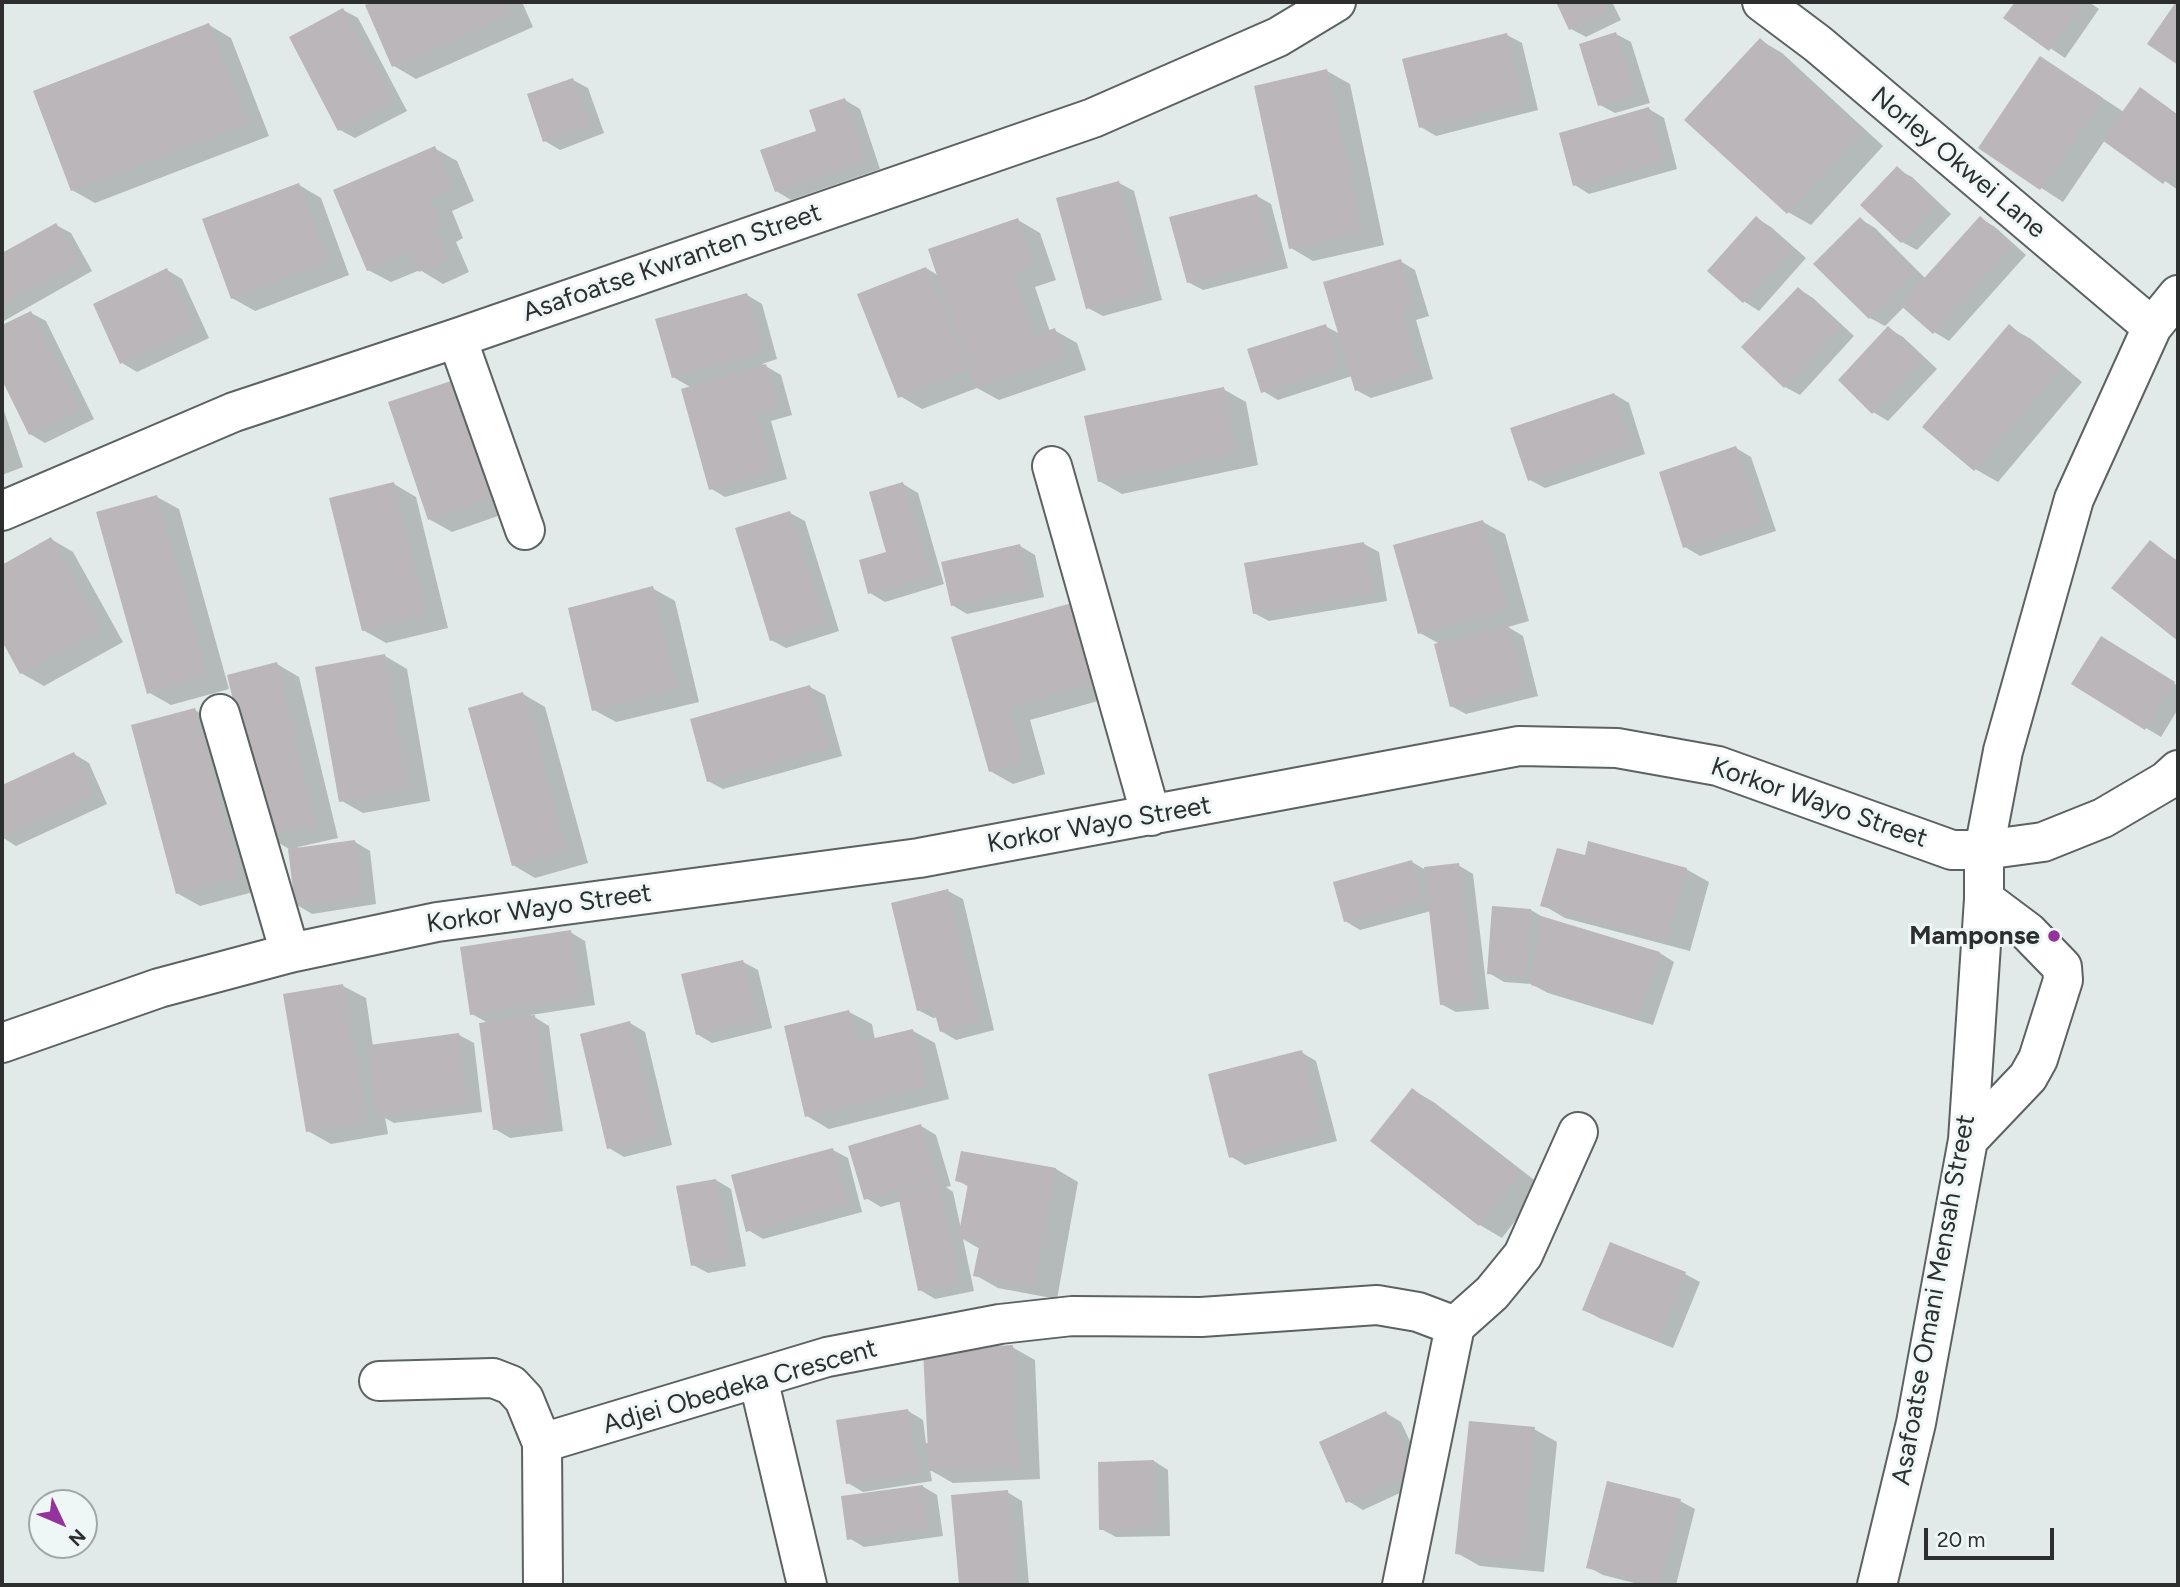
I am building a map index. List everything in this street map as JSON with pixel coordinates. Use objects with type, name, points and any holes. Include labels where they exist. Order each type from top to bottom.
[{"type":"street","name":"Asafoatse Kwranten Street","points":[[2,511],[234,412],[457,338],[1093,118],[1278,37],[1336,2]]},
{"type":"street","name":"Norley Okwei Lane","points":[[1762,2],[1818,44],[2152,327]]},
{"type":"street","name":"Asafoatse Omani Mensah Street","points":[[1877,1585],[1916,1423],[1968,1140],[1984,899],[1984,850],[2003,751],[2074,499],[2152,327],[2178,295]]},
{"type":"street","points":[[457,338],[525,530]]},
{"type":"street","points":[[1052,466],[1152,816]]},
{"type":"street","points":[[220,714],[290,953]]},
{"type":"street","name":"Korkor Wayo Street","points":[[2,1043],[159,988],[290,953],[437,922],[919,858],[1519,746],[1617,748],[1718,766],[1952,849],[1984,850],[2043,842],[2124,806],[2166,781],[2178,770]]},
{"type":"street","points":[[1968,1140],[2028,1077],[2038,1059],[2063,980],[2062,967],[2028,932],[1984,899]]},
{"type":"street","points":[[1402,1585],[1455,1326],[1492,1293],[1524,1255],[1578,1132]]},
{"type":"street","name":"Adjei Obedeka Crescent","points":[[542,1443],[841,1354],[1000,1324],[1072,1316],[1201,1317],[1377,1305],[1419,1312],[1455,1326]]},
{"type":"street","points":[[379,1381],[493,1378],[512,1385],[524,1399],[542,1443],[543,1585]]},
{"type":"street","points":[[758,1378],[807,1585]]},
{"type":"building","points":[[372,2],[506,2],[512,14],[392,67],[365,5]]},
{"type":"building","points":[[1556,2],[1602,2],[1607,12],[1569,30]]},
{"type":"building","points":[[2015,2],[2084,2],[2049,51],[2003,18]]},
{"type":"building","points":[[2178,2],[2178,65],[2147,44]]},
{"type":"building","points":[[343,8],[393,102],[338,131],[289,37]]},
{"type":"building","points":[[209,23],[248,124],[71,191],[33,91]]},
{"type":"building","points":[[1616,32],[1636,94],[1598,106],[1579,44]]},
{"type":"building","points":[[1507,33],[1524,102],[1419,128],[1402,59]]},
{"type":"building","points":[[1760,38],[1862,132],[1787,214],[1684,120]]},
{"type":"building","points":[[2040,56],[2103,98],[2040,190],[1978,148]]},
{"type":"building","points":[[1327,69],[1363,233],[1289,249],[1254,86]]},
{"type":"building","points":[[573,78],[590,125],[543,142],[527,94]]},
{"type":"building","points":[[2140,87],[2178,115],[2178,163],[2163,184],[2102,140]]},
{"type":"building","points":[[845,98],[866,161],[775,192],[760,150],[816,131],[809,110]]},
{"type":"building","points":[[1649,107],[1663,161],[1573,186],[1559,133]]},
{"type":"building","points":[[435,146],[452,188],[430,198],[442,225],[434,229],[448,260],[419,272],[411,252],[367,271],[333,190]]},
{"type":"building","points":[[1897,166],[1937,204],[1901,243],[1860,205]]},
{"type":"building","points":[[1119,181],[1148,292],[1086,309],[1056,198]]},
{"type":"building","points":[[299,183],[328,262],[231,299],[202,219]]},
{"type":"building","points":[[1257,194],[1274,260],[1187,283],[1169,217]]},
{"type":"building","points":[[1756,216],[1793,249],[1743,303],[1707,271]]},
{"type":"building","points":[[1980,216],[2012,245],[1933,334],[1900,305]]},
{"type":"building","points":[[1860,217],[1915,272],[1869,319],[1813,264]]},
{"type":"building","points":[[1018,218],[1034,267],[1014,274],[1034,335],[1055,328],[1065,358],[975,388],[928,249]]},
{"type":"building","points":[[56,223],[78,262],[2,305],[2,253]]},
{"type":"building","points":[[1401,259],[1415,308],[1402,312],[1419,371],[1355,391],[1323,282]]},
{"type":"building","points":[[926,267],[968,370],[898,398],[857,294]]},
{"type":"building","points":[[167,268],[195,329],[120,364],[93,304]]},
{"type":"building","points":[[1798,287],[1841,327],[1784,388],[1741,347]]},
{"type":"building","points":[[747,293],[763,351],[672,378],[655,319]]},
{"type":"building","points":[[31,311],[80,410],[29,435],[2,380],[2,325]]},
{"type":"building","points":[[1326,324],[1339,368],[1261,393],[1247,349]]},
{"type":"building","points":[[2009,324],[2061,368],[1974,471],[1922,427]]},
{"type":"building","points":[[1888,326],[1924,359],[1872,414],[1838,380]]},
{"type":"building","points":[[766,364],[778,407],[757,413],[773,471],[709,490],[681,389]]},
{"type":"building","points":[[460,378],[500,495],[428,520],[388,402]]},
{"type":"building","points":[[1224,387],[1237,453],[1098,482],[1084,416]]},
{"type":"building","points":[[1614,393],[1631,445],[1528,481],[1510,428]]},
{"type":"building","points":[[2,440],[9,459],[2,461]]},
{"type":"building","points":[[1736,446],[1762,523],[1683,548],[1659,472]]},
{"type":"building","points":[[394,482],[427,615],[362,631],[329,498]]},
{"type":"building","points":[[903,482],[930,576],[868,594],[859,560],[886,552],[869,492]]},
{"type":"building","points":[[157,495],[207,676],[147,694],[96,512]]},
{"type":"building","points":[[790,511],[825,623],[770,641],[735,528]]},
{"type":"building","points":[[1483,520],[1508,609],[1418,634],[1393,545]]},
{"type":"building","points":[[51,537],[101,629],[20,674],[2,641],[2,565]]},
{"type":"building","points":[[2150,540],[2178,562],[2178,641],[2111,588]]},
{"type":"building","points":[[1364,542],[1373,593],[1253,614],[1244,563]]},
{"type":"building","points":[[1020,544],[1030,589],[951,606],[941,562]]},
{"type":"building","points":[[653,586],[677,689],[592,711],[568,608]]},
{"type":"building","points":[[1079,601],[1101,681],[1009,708],[1023,762],[989,772],[951,637]]},
{"type":"building","points":[[1508,625],[1524,687],[1450,707],[1434,644]]},
{"type":"building","points":[[2101,636],[2175,682],[2145,730],[2071,684]]},
{"type":"building","points":[[385,654],[409,789],[339,802],[315,667]]},
{"type":"building","points":[[277,662],[316,825],[266,837],[227,675]]},
{"type":"building","points":[[810,685],[828,748],[707,782],[690,719]]},
{"type":"building","points":[[523,692],[567,851],[512,866],[468,708]]},
{"type":"building","points":[[195,708],[240,878],[176,894],[131,725]]},
{"type":"building","points":[[74,752],[94,795],[2,837],[2,785]]},
{"type":"building","points":[[355,840],[362,897],[295,906],[288,849]]},
{"type":"building","points":[[1588,841],[1687,868],[1667,940],[1540,906],[1557,848],[1585,855]]},
{"type":"building","points":[[1412,860],[1423,901],[1344,922],[1333,882]]},
{"type":"building","points":[[1459,863],[1475,1001],[1440,1005],[1424,867]]},
{"type":"building","points":[[948,889],[980,1022],[940,1032],[933,1007],[917,1011],[891,903]]},
{"type":"building","points":[[1492,906],[1531,909],[1526,977],[1487,974]]},
{"type":"building","points":[[1541,916],[1660,952],[1638,1017],[1531,985]]},
{"type":"building","points":[[571,930],[581,997],[470,1015],[460,947]]},
{"type":"building","points":[[743,960],[758,1020],[696,1035],[681,974]]},
{"type":"building","points":[[343,984],[366,1122],[306,1132],[283,994]]},
{"type":"building","points":[[849,1010],[858,1042],[913,1029],[927,1087],[805,1117],[784,1026]]},
{"type":"building","points":[[535,1015],[549,1123],[493,1130],[479,1023]]},
{"type":"building","points":[[630,1021],[658,1137],[607,1149],[580,1034]]},
{"type":"building","points":[[459,1033],[468,1104],[377,1116],[369,1045]]},
{"type":"building","points":[[1302,1050],[1323,1133],[1229,1158],[1208,1074]]},
{"type":"building","points":[[1412,1088],[1521,1172],[1479,1226],[1370,1141]]},
{"type":"building","points":[[921,1124],[937,1178],[864,1200],[848,1146]]},
{"type":"building","points":[[833,1148],[848,1204],[746,1232],[731,1175]]},
{"type":"building","points":[[961,1151],[1056,1168],[1035,1287],[973,1276],[980,1242],[958,1238],[968,1184],[955,1181]]},
{"type":"building","points":[[716,1179],[731,1258],[691,1266],[676,1186]]},
{"type":"building","points":[[939,1181],[959,1283],[918,1291],[897,1190]]},
{"type":"building","points":[[1610,1242],[1686,1272],[1658,1341],[1582,1310]]},
{"type":"building","points":[[1013,1345],[1018,1467],[929,1471],[923,1350]]},
{"type":"building","points":[[908,1409],[918,1473],[846,1484],[836,1420]]},
{"type":"building","points":[[1386,1411],[1414,1472],[1346,1503],[1319,1442]]},
{"type":"building","points":[[1469,1421],[1535,1427],[1521,1560],[1455,1554]]},
{"type":"building","points":[[1154,1460],[1155,1528],[1099,1530],[1098,1462]]},
{"type":"building","points":[[1607,1481],[1681,1499],[1659,1585],[1586,1568]]},
{"type":"building","points":[[923,1485],[929,1528],[847,1540],[841,1496]]},
{"type":"building","points":[[1008,1490],[1015,1585],[959,1585],[951,1495]]},
{"type":"place","name":"Mamponse","points":[[2054,936]]}]
